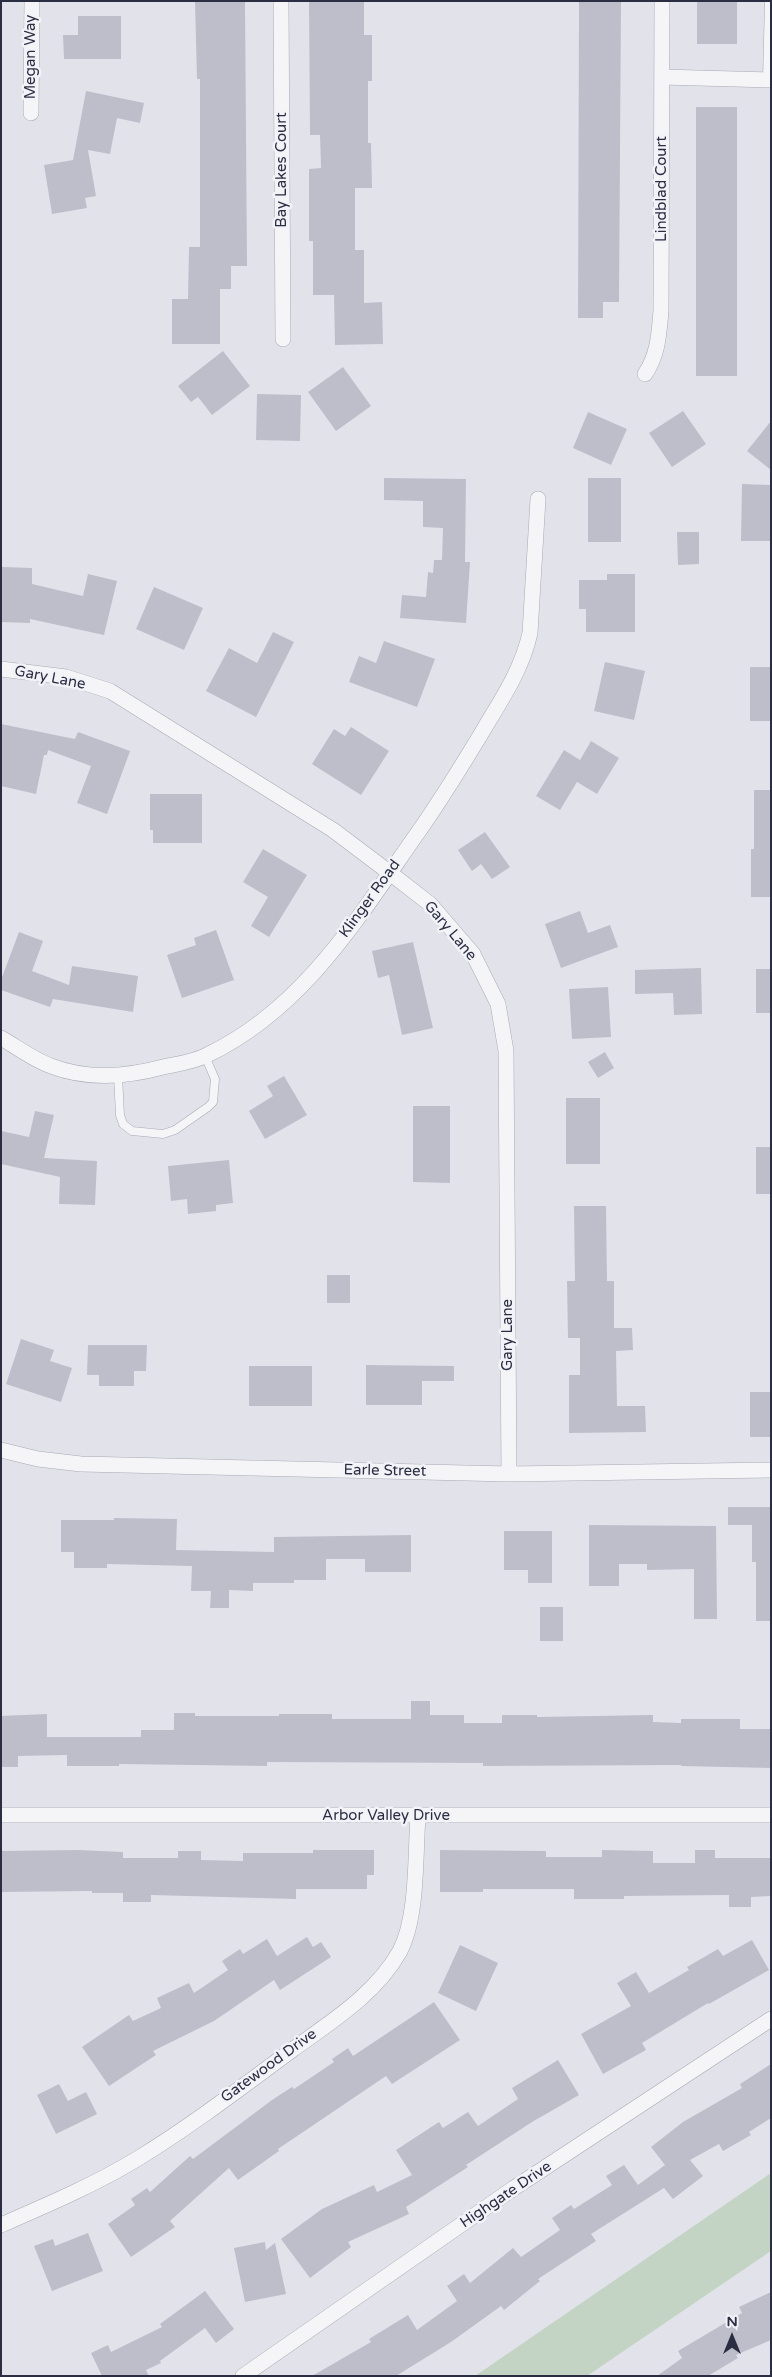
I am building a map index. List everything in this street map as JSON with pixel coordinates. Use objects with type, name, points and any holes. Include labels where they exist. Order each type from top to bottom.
[{"type":"street","name":"Megan Way","points":[[31,113],[32,1]]},
{"type":"street","name":"Bay Lakes Court","points":[[281,1],[283,339]]},
{"type":"street","name":"Lindblad Court","points":[[645,374],[651,366],[658,345],[661,311],[662,1]]},
{"type":"street","points":[[662,77],[769,80]]},
{"type":"street","name":"Klinger Road","points":[[1,1038],[50,1066],[80,1074],[118,1076],[136,1074],[205,1056],[246,1035],[282,1007],[314,974],[390,873],[446,793],[517,674],[530,633],[538,498]]},
{"type":"street","name":"Gary Lane","points":[[1,669],[66,678],[110,691],[333,830],[430,904],[473,954],[498,1004],[506,1051],[509,1474]]},
{"type":"street","name":"Earle Street","points":[[1,1450],[38,1459],[81,1464],[509,1474],[771,1470]]},
{"type":"street","name":"Arbor Valley Drive","points":[[1,1815],[418,1817],[771,1815]]},
{"type":"street","name":"Gatewood Drive","points":[[1,2225],[53,2203],[137,2159],[343,2013],[381,1977],[400,1950],[408,1931],[412,1914],[418,1817]]},
{"type":"street","name":"Highgate Drive","points":[[243,2376],[514,2188],[771,2019]]},
{"type":"lane","points":[[769,1],[769,80]]},
{"type":"lane","points":[[118,1076],[120,1115],[124,1124],[132,1131],[163,1134],[175,1130],[213,1102],[215,1079],[205,1056]]},
{"type":"green space","points":[[771,2173],[771,2251],[587,2376],[475,2376]]},
{"type":"building","points":[[195,1],[245,1],[247,266],[231,266],[231,289],[220,289],[220,344],[172,344],[172,299],[188,299],[189,247],[200,247],[200,79],[197,79]]},
{"type":"building","points":[[309,1],[364,1],[364,35],[372,35],[372,81],[368,81],[368,143],[371,143],[372,188],[355,188],[355,250],[364,250],[364,303],[382,302],[383,344],[335,345],[334,295],[313,295],[313,241],[309,241],[309,169],[321,168],[320,135],[310,135]]},
{"type":"building","points":[[579,1],[621,1],[619,302],[603,302],[603,318],[578,318]]},
{"type":"building","points":[[697,1],[737,1],[737,44],[697,44]]},
{"type":"building","points":[[78,16],[121,16],[121,59],[64,59],[63,35],[78,35]]},
{"type":"building","points":[[86,91],[144,103],[140,123],[117,118],[110,154],[88,150],[96,196],[85,198],[87,208],[52,214],[44,165],[73,160]]},
{"type":"building","points":[[696,107],[737,107],[737,376],[696,376]]},
{"type":"building","points":[[223,351],[250,386],[212,415],[198,397],[191,402],[178,386]]},
{"type":"building","points":[[343,367],[371,406],[336,431],[308,392]]},
{"type":"building","points":[[257,394],[301,395],[300,441],[256,440]]},
{"type":"building","points":[[683,411],[706,444],[672,467],[649,433]]},
{"type":"building","points":[[588,412],[627,429],[611,465],[573,448]]},
{"type":"building","points":[[771,421],[771,470],[747,451]]},
{"type":"building","points":[[384,478],[466,479],[465,562],[470,562],[466,623],[400,618],[402,595],[426,597],[428,572],[433,573],[434,560],[442,560],[443,528],[423,527],[423,501],[384,500]]},
{"type":"building","points":[[588,478],[621,478],[621,542],[588,542]]},
{"type":"building","points":[[742,484],[771,485],[771,541],[741,541]]},
{"type":"building","points":[[677,532],[699,532],[699,564],[678,565]]},
{"type":"building","points":[[2,567],[32,568],[32,584],[83,596],[88,574],[117,581],[104,635],[30,619],[30,623],[1,622]]},
{"type":"building","points":[[607,574],[635,574],[635,632],[586,632],[586,609],[579,609],[579,580],[607,580]]},
{"type":"building","points":[[154,587],[203,608],[184,650],[136,629]]},
{"type":"building","points":[[273,632],[294,642],[256,717],[206,691],[229,648],[257,663]]},
{"type":"building","points":[[384,641],[435,659],[417,707],[349,682],[359,656],[376,663]]},
{"type":"building","points":[[605,662],[645,671],[634,720],[594,711]]},
{"type":"building","points":[[750,667],[771,667],[771,721],[750,721]]},
{"type":"building","points":[[1,724],[75,739],[78,732],[130,751],[107,814],[77,803],[91,766],[48,750],[47,755],[44,755],[36,794],[1,786]]},
{"type":"building","points":[[351,727],[389,751],[361,795],[312,764],[334,729],[345,736]]},
{"type":"building","points":[[591,741],[619,758],[597,794],[577,782],[560,810],[536,796],[564,750],[580,760]]},
{"type":"building","points":[[754,790],[771,790],[771,897],[751,897],[751,849],[754,849]]},
{"type":"building","points":[[150,794],[202,794],[202,843],[153,843],[153,830],[150,830]]},
{"type":"building","points":[[485,832],[510,867],[492,879],[481,864],[472,871],[458,850]]},
{"type":"building","points":[[263,849],[307,875],[269,937],[251,926],[268,897],[243,882]]},
{"type":"building","points":[[580,911],[588,933],[610,925],[618,947],[561,968],[545,924]]},
{"type":"building","points":[[216,930],[234,980],[182,998],[167,955],[196,945],[194,938]]},
{"type":"building","points":[[19,932],[43,941],[32,971],[69,985],[72,966],[138,976],[133,1012],[53,999],[50,1007],[1,990],[1,980]]},
{"type":"building","points":[[413,942],[433,1028],[402,1035],[389,975],[378,978],[372,951]]},
{"type":"building","points":[[701,968],[702,1014],[674,1015],[673,993],[635,994],[635,970]]},
{"type":"building","points":[[756,969],[771,969],[771,1013],[756,1013]]},
{"type":"building","points":[[608,987],[611,1037],[572,1039],[569,989]]},
{"type":"building","points":[[605,1052],[614,1068],[598,1078],[588,1062]]},
{"type":"building","points":[[284,1076],[307,1115],[265,1139],[249,1111],[273,1096],[267,1086]]},
{"type":"building","points":[[566,1098],[600,1098],[600,1164],[566,1164]]},
{"type":"building","points":[[413,1106],[450,1106],[450,1183],[413,1182]]},
{"type":"building","points":[[35,1111],[54,1115],[44,1158],[97,1161],[95,1205],[59,1204],[60,1177],[1,1164],[1,1131],[29,1137]]},
{"type":"building","points":[[756,1147],[771,1147],[771,1194],[756,1194]]},
{"type":"building","points":[[229,1160],[233,1203],[216,1205],[216,1211],[188,1214],[187,1199],[171,1201],[168,1166]]},
{"type":"building","points":[[574,1206],[606,1206],[607,1281],[614,1281],[614,1328],[632,1328],[633,1350],[616,1351],[617,1406],[645,1406],[646,1432],[569,1433],[569,1375],[580,1375],[580,1338],[568,1338],[567,1281],[575,1281]]},
{"type":"building","points":[[327,1275],[350,1275],[350,1303],[327,1303]]},
{"type":"building","points":[[21,1339],[54,1350],[50,1361],[72,1368],[61,1402],[6,1384]]},
{"type":"building","points":[[88,1345],[147,1345],[146,1371],[134,1371],[134,1386],[99,1386],[99,1375],[87,1375]]},
{"type":"building","points":[[366,1365],[454,1366],[454,1381],[422,1381],[422,1405],[366,1405]]},
{"type":"building","points":[[249,1366],[312,1366],[312,1406],[249,1406]]},
{"type":"building","points":[[750,1392],[771,1392],[771,1437],[750,1437]]},
{"type":"building","points":[[728,1507],[771,1507],[771,1621],[756,1621],[756,1562],[752,1562],[752,1525],[728,1525]]},
{"type":"building","points":[[114,1518],[177,1519],[176,1550],[274,1552],[274,1537],[411,1535],[411,1572],[365,1572],[365,1559],[326,1559],[326,1580],[294,1580],[294,1583],[253,1583],[253,1591],[229,1590],[229,1608],[210,1608],[211,1591],[191,1591],[192,1566],[107,1564],[107,1568],[74,1568],[74,1552],[61,1552],[61,1520],[114,1520]]},
{"type":"building","points":[[589,1525],[716,1526],[717,1619],[694,1619],[694,1569],[647,1570],[647,1564],[619,1564],[619,1586],[589,1586]]},
{"type":"building","points":[[504,1531],[552,1531],[552,1583],[528,1583],[528,1570],[504,1570]]},
{"type":"building","points":[[540,1607],[563,1607],[563,1641],[540,1641]]},
{"type":"building","points":[[411,1701],[430,1701],[430,1715],[464,1715],[464,1723],[502,1723],[502,1715],[537,1715],[537,1717],[653,1715],[653,1722],[681,1723],[681,1719],[740,1719],[740,1729],[771,1729],[771,1768],[681,1765],[483,1766],[483,1763],[267,1762],[267,1766],[119,1764],[119,1766],[67,1766],[67,1755],[18,1756],[18,1767],[1,1767],[1,1716],[47,1714],[47,1737],[141,1737],[141,1730],[174,1730],[174,1713],[195,1713],[195,1716],[332,1714],[332,1719],[411,1719]]},
{"type":"building","points":[[78,1850],[123,1852],[123,1858],[178,1858],[178,1851],[201,1851],[201,1860],[243,1861],[243,1853],[313,1853],[313,1850],[374,1850],[374,1875],[367,1875],[367,1889],[296,1889],[296,1899],[151,1895],[151,1902],[123,1902],[123,1893],[92,1893],[92,1891],[1,1892],[1,1851]]},
{"type":"building","points":[[440,1850],[546,1851],[546,1857],[602,1857],[602,1850],[653,1851],[653,1863],[695,1863],[695,1850],[715,1850],[715,1858],[771,1858],[771,1896],[751,1897],[751,1907],[729,1907],[729,1895],[624,1896],[624,1899],[574,1899],[574,1889],[483,1889],[483,1892],[440,1892]]},
{"type":"building","points":[[307,1937],[313,1947],[321,1942],[331,1957],[280,1990],[274,1980],[214,2021],[153,2051],[156,2055],[109,2086],[82,2047],[129,2015],[133,2021],[161,2008],[157,1998],[189,1983],[194,1993],[228,1970],[222,1961],[240,1949],[243,1954],[267,1939],[277,1956]]},
{"type":"building","points":[[752,1940],[769,1970],[708,2003],[642,2043],[646,2050],[603,2074],[581,2034],[631,2006],[617,1983],[636,1972],[649,1993],[689,1970],[687,1967],[718,1949],[723,1956]]},
{"type":"building","points":[[460,1945],[498,1963],[476,2011],[438,1993]]},
{"type":"building","points":[[434,2002],[460,2040],[392,2084],[386,2076],[278,2149],[279,2151],[238,2180],[229,2168],[170,2221],[175,2227],[131,2257],[108,2224],[135,2205],[131,2199],[147,2188],[150,2192],[190,2156],[193,2159],[272,2100],[292,2087],[294,2089],[334,2062],[332,2059],[348,2048],[353,2056]]},
{"type":"building","points":[[558,2060],[579,2095],[532,2122],[466,2165],[468,2167],[406,2207],[409,2214],[348,2242],[351,2247],[310,2278],[281,2239],[322,2209],[374,2185],[377,2192],[412,2175],[396,2150],[439,2122],[443,2128],[468,2112],[478,2126],[518,2099],[512,2088]]},
{"type":"building","points":[[771,2064],[771,2118],[749,2132],[751,2135],[723,2151],[719,2144],[690,2160],[703,2176],[673,2199],[664,2188],[591,2234],[596,2241],[538,2279],[540,2281],[504,2310],[501,2306],[451,2342],[396,2376],[312,2376],[371,2342],[369,2339],[408,2315],[417,2330],[457,2301],[447,2286],[464,2274],[470,2283],[513,2248],[521,2257],[560,2230],[552,2218],[571,2205],[574,2209],[612,2185],[606,2176],[624,2165],[638,2185],[665,2165],[651,2147],[683,2122],[742,2088],[740,2084]]},
{"type":"building","points":[[59,2084],[68,2101],[86,2092],[97,2114],[56,2134],[37,2095]]},
{"type":"building","points":[[88,2233],[103,2271],[52,2291],[34,2246],[53,2239],[55,2246]]},
{"type":"building","points":[[265,2242],[266,2250],[275,2243],[286,2294],[245,2302],[234,2248]]},
{"type":"building","points":[[205,2291],[234,2329],[216,2343],[205,2328],[160,2361],[161,2363],[146,2370],[149,2376],[102,2376],[91,2353],[108,2345],[111,2352],[162,2327],[160,2324]]},
{"type":"building","points":[[771,2292],[771,2340],[736,2355],[738,2358],[708,2376],[657,2376],[682,2358],[678,2351],[742,2313],[739,2307]]}]
